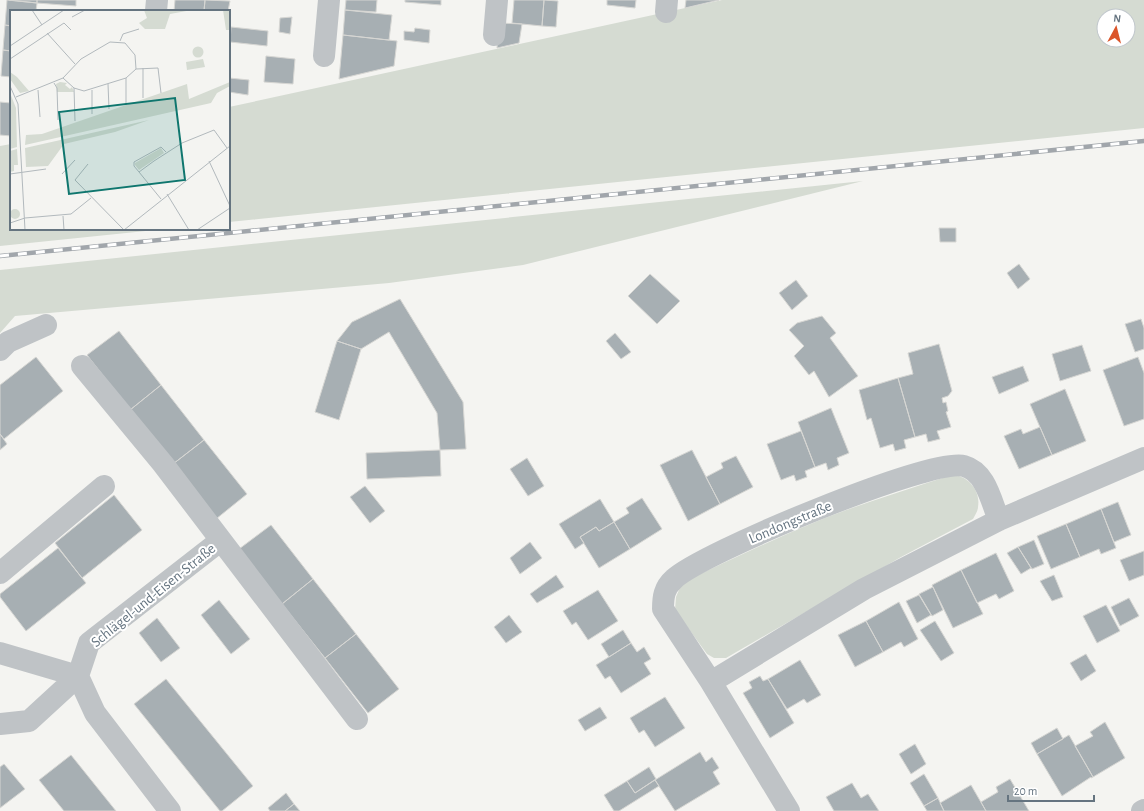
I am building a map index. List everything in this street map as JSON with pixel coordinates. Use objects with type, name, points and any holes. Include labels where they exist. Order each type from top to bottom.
[{"type":"street","points":[[156,10],[157,0]]},
{"type":"street","points":[[324,56],[329,0]]},
{"type":"street","points":[[494,35],[497,0]]},
{"type":"street","points":[[0,350],[8,342],[46,326]]},
{"type":"street","name":"Schlägel-und-Eisen-Straße","points":[[82,366],[163,464],[220,541],[357,719]]},
{"type":"street","points":[[711,682],[864,589],[999,520],[1144,458]]},
{"type":"street","name":"Londongstraße","points":[[789,811],[711,682],[663,609],[666,587],[675,578],[716,555],[789,520],[874,487],[950,465],[964,466],[982,478],[999,520]]},
{"type":"street","points":[[0,572],[104,486]]},
{"type":"street","name":"Schlägel-und-Eisen-Straße","points":[[78,676],[89,643],[220,541]]},
{"type":"street","points":[[0,653],[78,676],[95,712],[170,811]]},
{"type":"street","points":[[0,724],[29,721],[78,676]]},
{"type":"shaded area","points":[[722,0],[1144,0],[1144,128],[230,222],[230,107]]},
{"type":"shaded area","points":[[10,144],[10,230],[155,230],[0,246],[0,146]]},
{"type":"shaded area","points":[[863,181],[523,265],[389,283],[15,316],[0,333],[0,270]]},
{"type":"shaded area","points":[[952,475],[968,481],[975,489],[978,507],[973,519],[901,557],[726,658],[714,658],[707,654],[675,610],[676,597],[682,583],[753,549],[825,518]]},
{"type":"building","points":[[7,0],[37,3],[36,10],[10,10],[10,26],[5,25]]},
{"type":"building","points":[[9,0],[37,0],[37,3]]},
{"type":"building","points":[[37,0],[76,0],[76,6],[37,3]]},
{"type":"building","points":[[175,0],[205,0],[204,10],[174,10]]},
{"type":"building","points":[[205,0],[230,1],[228,10],[204,10]]},
{"type":"building","points":[[346,0],[377,0],[376,12],[345,10]]},
{"type":"building","points":[[405,0],[441,0],[441,5],[405,2]]},
{"type":"building","points":[[514,0],[544,0],[542,26],[512,23]]},
{"type":"building","points":[[544,0],[558,1],[556,27],[542,26]]},
{"type":"building","points":[[607,0],[636,0],[635,8],[607,5]]},
{"type":"building","points":[[686,0],[719,0],[685,8]]},
{"type":"building","points":[[345,10],[392,15],[389,40],[343,35]]},
{"type":"building","points":[[292,17],[290,34],[279,32],[280,18]]},
{"type":"building","points":[[499,23],[522,24],[519,43],[497,48]]},
{"type":"building","points":[[5,25],[10,26],[10,51],[3,50]]},
{"type":"building","points":[[231,27],[268,31],[267,46],[230,42]]},
{"type":"building","points":[[415,28],[430,30],[429,43],[404,40],[404,31],[414,32]]},
{"type":"building","points":[[343,35],[397,41],[394,66],[339,79]]},
{"type":"building","points":[[3,50],[10,51],[10,77],[1,76]]},
{"type":"building","points":[[266,56],[295,59],[293,84],[264,82]]},
{"type":"building","points":[[230,78],[249,80],[248,95],[230,92]]},
{"type":"building","points":[[0,102],[10,103],[10,136],[0,135]]},
{"type":"building","points":[[939,228],[956,228],[956,242],[940,242]]},
{"type":"building","points":[[1019,264],[1030,279],[1018,289],[1007,273]]},
{"type":"building","points":[[650,274],[680,301],[657,324],[628,296]]},
{"type":"building","points":[[796,280],[808,296],[792,310],[779,293]]},
{"type":"building","points":[[400,299],[463,402],[466,449],[440,450],[437,413],[389,332],[361,349],[337,341],[352,322]]},
{"type":"building","points":[[822,316],[836,333],[830,338],[858,376],[829,397],[814,371],[809,375],[794,356],[804,346],[789,330],[797,323]]},
{"type":"building","points":[[1141,319],[1144,328],[1144,349],[1135,352],[1125,324]]},
{"type":"building","points":[[119,331],[161,385],[130,410],[87,355]]},
{"type":"building","points":[[615,333],[631,352],[621,359],[606,341]]},
{"type":"building","points":[[337,341],[361,349],[339,420],[315,412]]},
{"type":"building","points":[[939,344],[952,391],[948,396],[942,398],[943,403],[946,402],[948,411],[946,412],[951,427],[937,431],[940,439],[928,442],[926,434],[915,437],[898,378],[913,374],[908,353]]},
{"type":"building","points":[[1082,345],[1091,371],[1060,381],[1052,354]]},
{"type":"building","points":[[36,357],[63,391],[4,439],[0,434],[0,385]]},
{"type":"building","points":[[1138,357],[1144,373],[1144,419],[1124,426],[1103,370]]},
{"type":"building","points":[[1023,366],[1029,381],[999,394],[992,377]]},
{"type":"building","points":[[898,378],[915,437],[904,440],[906,448],[895,451],[893,444],[880,448],[871,418],[867,420],[859,390]]},
{"type":"building","points":[[161,385],[204,440],[173,464],[130,410]]},
{"type":"building","points":[[1065,389],[1086,441],[1052,455],[1030,404]]},
{"type":"building","points":[[831,408],[849,453],[837,458],[839,465],[828,470],[826,463],[815,467],[798,422]]},
{"type":"building","points":[[1040,427],[1052,455],[1019,469],[1004,436],[1021,429],[1023,434]]},
{"type":"building","points":[[801,431],[815,467],[805,471],[807,477],[796,481],[794,475],[781,480],[767,444]]},
{"type":"building","points":[[0,434],[7,444],[0,450]]},
{"type":"building","points":[[204,440],[247,494],[216,519],[173,464]]},
{"type":"building","points":[[440,450],[441,476],[367,479],[366,453]]},
{"type":"building","points":[[692,450],[720,504],[688,521],[660,465]]},
{"type":"building","points":[[736,456],[753,487],[720,504],[706,477],[723,468],[721,463]]},
{"type":"building","points":[[527,458],[544,486],[528,496],[510,469]]},
{"type":"building","points":[[365,486],[385,511],[370,523],[350,497]]},
{"type":"building","points":[[114,495],[142,530],[82,578],[55,543]]},
{"type":"building","points":[[642,498],[662,529],[630,549],[614,522],[629,513],[626,508]]},
{"type":"building","points":[[600,499],[614,522],[599,531],[596,527],[580,537],[584,543],[575,549],[559,524]]},
{"type":"building","points":[[1118,502],[1131,535],[1114,542],[1101,509]]},
{"type":"building","points":[[1101,509],[1116,548],[1101,554],[1099,549],[1080,557],[1066,524]]},
{"type":"building","points":[[614,522],[630,549],[599,568],[580,537],[596,527],[599,531]]},
{"type":"building","points":[[1066,524],[1080,557],[1051,569],[1037,536]]},
{"type":"building","points":[[271,525],[313,579],[282,604],[239,549]]},
{"type":"building","points":[[1034,540],[1044,564],[1032,569],[1018,547]]},
{"type":"building","points":[[530,542],[542,558],[520,574],[510,558]]},
{"type":"building","points":[[1018,547],[1031,568],[1021,574],[1007,553]]},
{"type":"building","points":[[58,548],[86,583],[26,631],[0,597],[0,594]]},
{"type":"building","points":[[1144,551],[1144,575],[1129,581],[1120,560]]},
{"type":"building","points":[[996,553],[1014,591],[999,599],[996,594],[977,603],[961,570]]},
{"type":"building","points":[[961,570],[983,614],[953,628],[932,585]]},
{"type":"building","points":[[556,575],[564,587],[537,603],[530,594]]},
{"type":"building","points":[[1054,575],[1063,597],[1052,601],[1040,581]]},
{"type":"building","points":[[313,579],[356,634],[325,658],[282,604]]},
{"type":"building","points":[[933,587],[943,610],[932,616],[919,594]]},
{"type":"building","points":[[598,590],[618,621],[588,640],[576,622],[572,625],[563,611]]},
{"type":"building","points":[[919,595],[931,615],[917,623],[906,601]]},
{"type":"building","points":[[1129,598],[1139,616],[1120,626],[1111,607]]},
{"type":"building","points":[[219,600],[250,639],[231,654],[201,615]]},
{"type":"building","points":[[899,602],[918,639],[904,647],[901,642],[883,652],[866,621]]},
{"type":"building","points":[[1106,605],[1120,631],[1097,643],[1083,616]]},
{"type":"building","points":[[509,615],[522,632],[506,643],[494,627]]},
{"type":"building","points":[[157,618],[180,648],[161,662],[139,633]]},
{"type":"building","points":[[866,621],[883,652],[855,667],[838,635]]},
{"type":"building","points":[[935,621],[954,653],[941,661],[920,630]]},
{"type":"building","points":[[623,630],[631,643],[609,657],[601,644]]},
{"type":"building","points":[[356,634],[399,689],[368,713],[325,658]]},
{"type":"building","points":[[631,643],[637,652],[644,647],[651,659],[644,663],[651,674],[621,693],[610,676],[605,679],[596,665]]},
{"type":"building","points":[[1086,654],[1096,671],[1081,681],[1070,663]]},
{"type":"building","points":[[800,660],[821,695],[807,703],[804,699],[787,709],[768,679]]},
{"type":"building","points":[[760,676],[763,681],[768,679],[794,723],[770,738],[743,693],[752,688],[749,682]]},
{"type":"building","points":[[166,679],[253,786],[222,811],[220,811],[134,704]]},
{"type":"building","points":[[665,697],[685,728],[655,747],[644,730],[639,733],[630,718]]},
{"type":"building","points":[[600,707],[607,718],[585,731],[578,720]]},
{"type":"building","points":[[1105,722],[1125,758],[1093,777],[1075,746],[1093,736],[1090,732]]},
{"type":"building","points":[[1057,728],[1063,739],[1037,754],[1031,743]]},
{"type":"building","points":[[1069,735],[1093,777],[1062,796],[1037,754]]},
{"type":"building","points":[[915,744],[926,764],[911,774],[899,754]]},
{"type":"building","points":[[700,752],[706,762],[712,757],[719,768],[713,772],[720,784],[675,811],[655,780]]},
{"type":"building","points":[[71,755],[116,811],[64,811],[39,780]]},
{"type":"building","points":[[4,764],[25,789],[0,808],[0,767]]},
{"type":"building","points":[[649,767],[656,779],[635,793],[627,781]]},
{"type":"building","points":[[924,774],[938,798],[924,806],[910,783]]},
{"type":"building","points":[[1010,779],[1029,811],[986,811],[981,802],[998,792],[996,787]]},
{"type":"building","points":[[655,780],[659,786],[619,811],[614,811],[604,795],[627,781],[635,793]]},
{"type":"building","points":[[852,783],[861,798],[868,794],[879,811],[834,811],[826,797]]},
{"type":"building","points":[[971,785],[986,811],[944,811],[940,803]]},
{"type":"building","points":[[286,793],[294,804],[285,811],[270,811],[268,808]]},
{"type":"building","points":[[938,798],[944,811],[927,811],[924,806]]},
{"type":"building","points":[[294,804],[300,811],[285,811]]},
{"type":"railway","points":[[0,256],[1144,141]]}]
